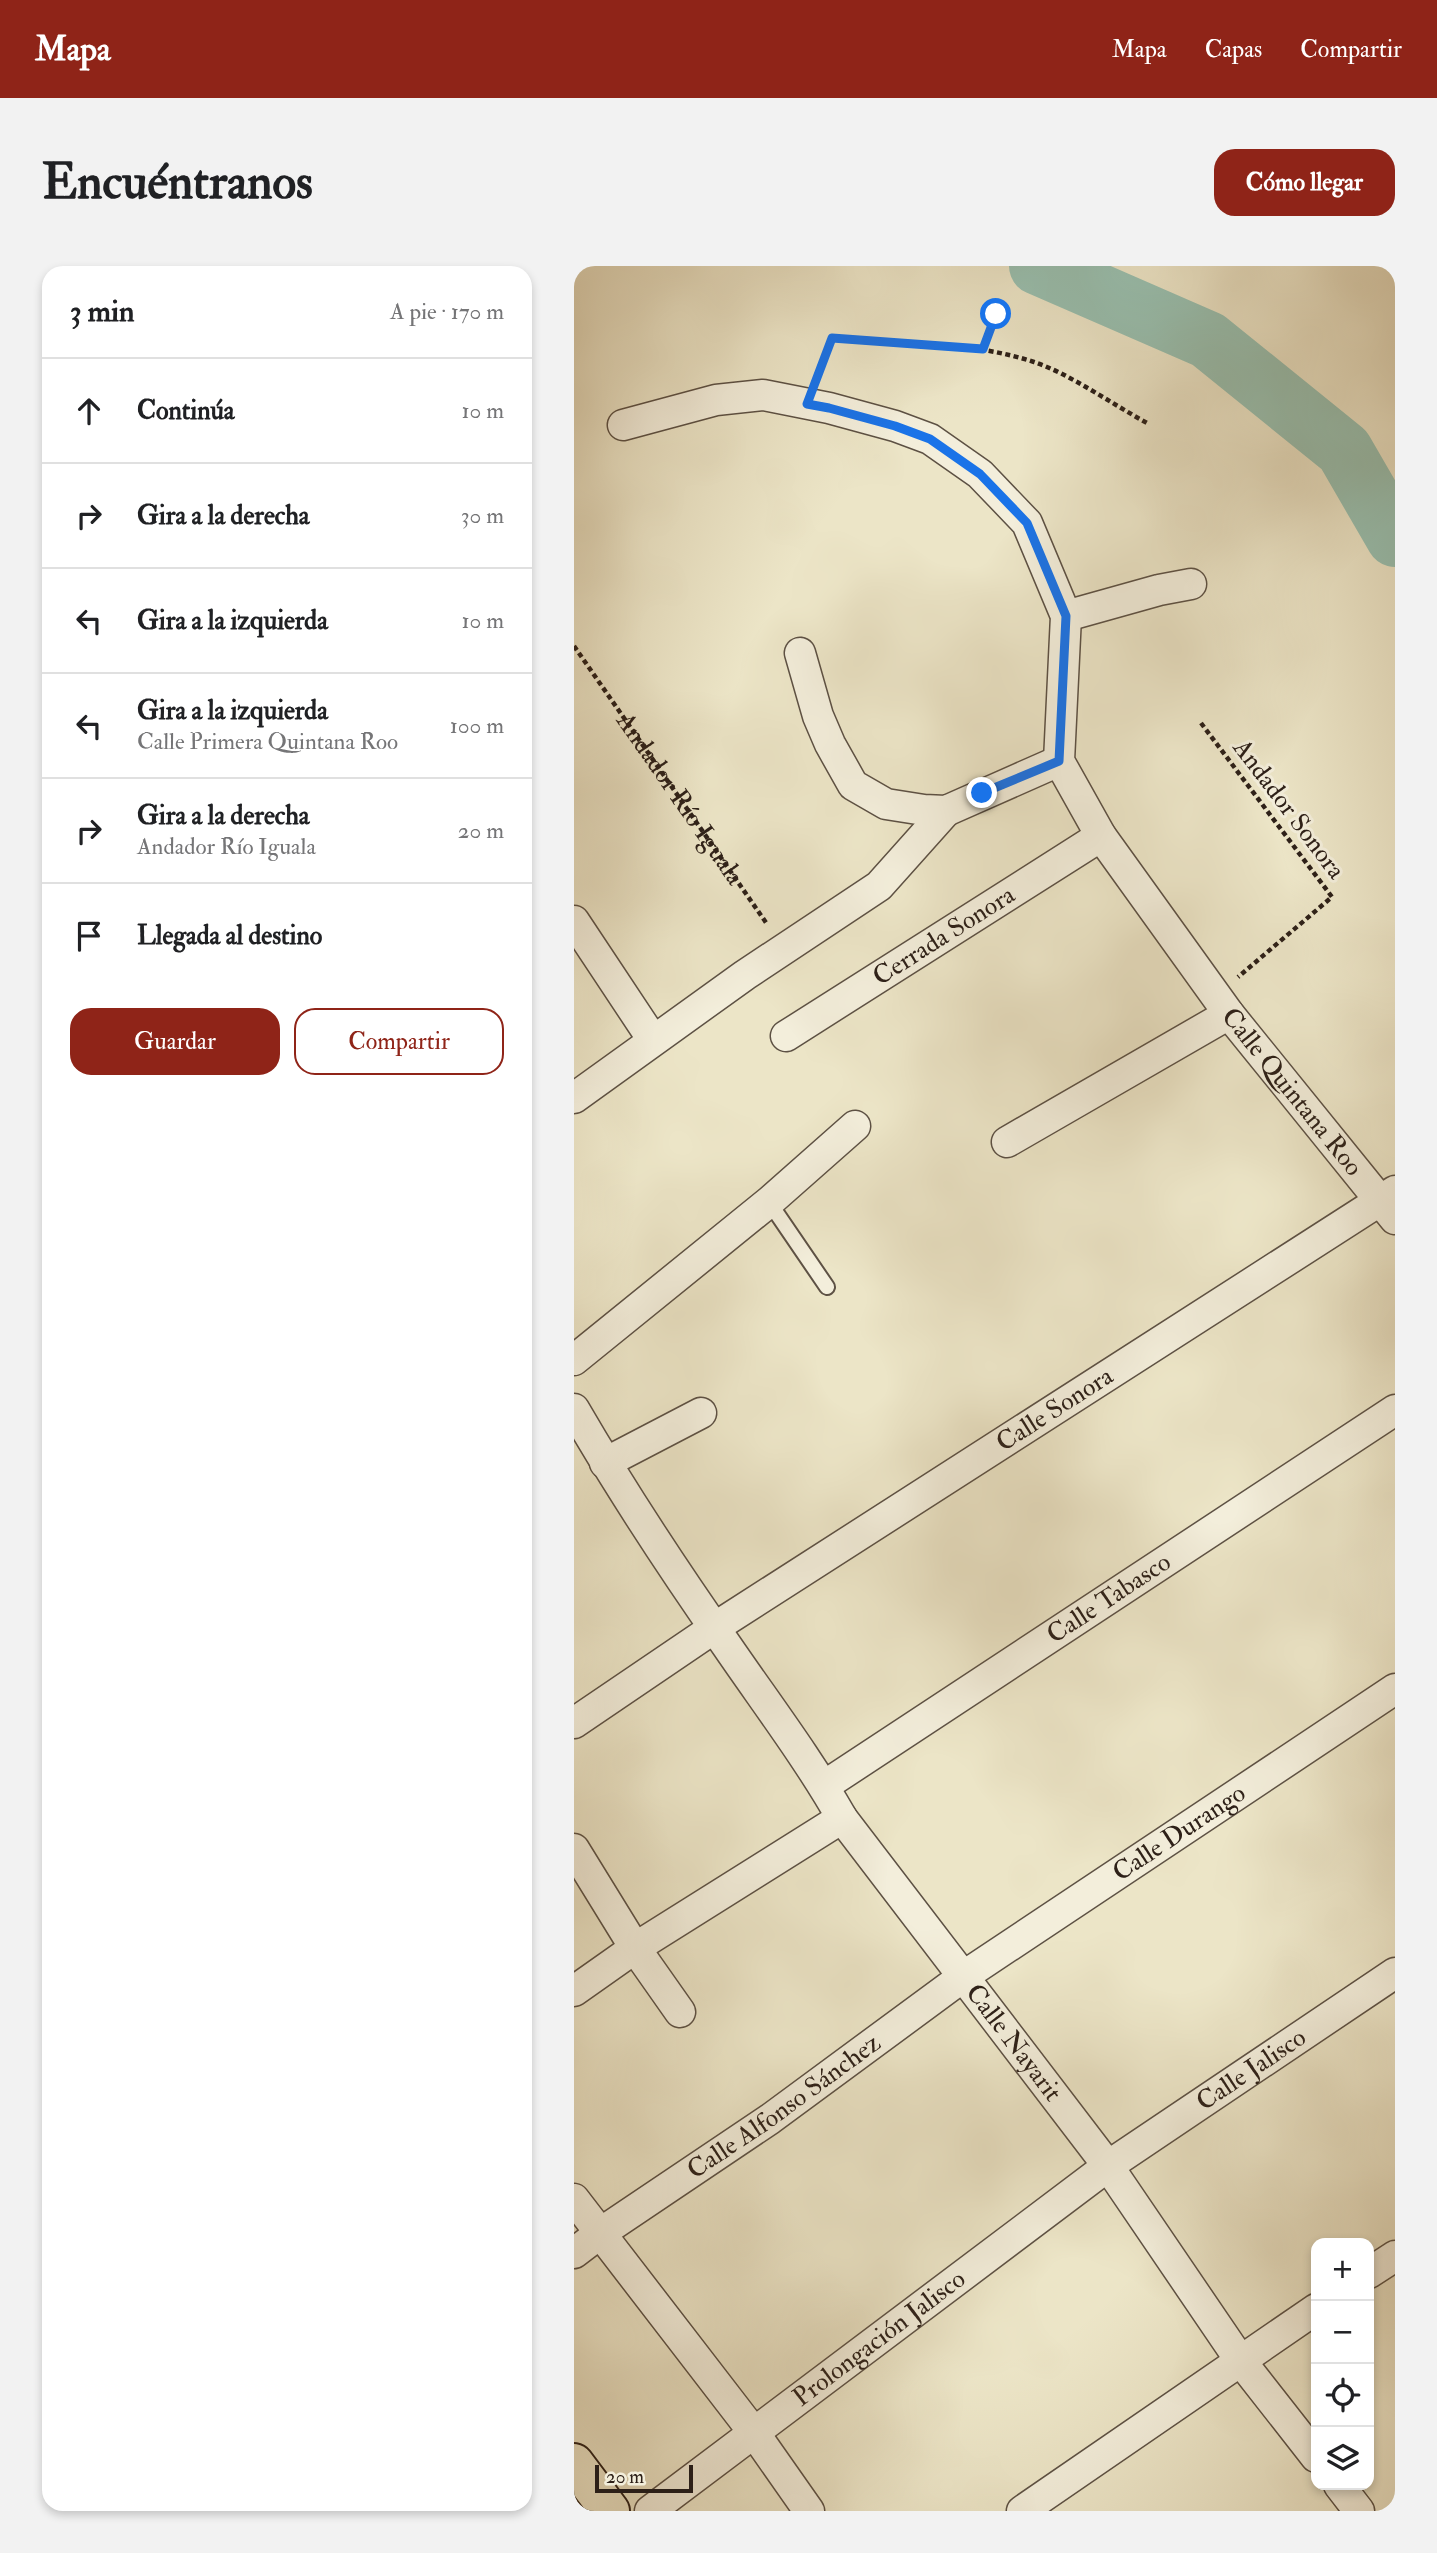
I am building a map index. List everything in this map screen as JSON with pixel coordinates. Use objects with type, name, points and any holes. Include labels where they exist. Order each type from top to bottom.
[{"type":"main road","points":[[574,2463],[610,2511]]},
{"type":"street","points":[[574,1098],[745,975],[879,886],[946,811],[1059,761],[1066,616],[1027,523],[980,474],[930,439],[895,426],[829,408],[763,395],[716,400],[623,425]]},
{"type":"street","points":[[1066,616],[1159,590],[1191,584]]},
{"type":"street","points":[[800,653],[818,716],[853,785],[886,804],[946,811]]},
{"type":"street","name":"Calle Quintana Roo","points":[[1059,761],[1101,836],[1222,1005],[1391,1204]]},
{"type":"street","name":"Cerrada Sonora","points":[[786,1036],[1101,836]]},
{"type":"street","points":[[574,921],[653,1040]]},
{"type":"street","points":[[1007,1142],[1222,1005]]},
{"type":"street","points":[[574,1360],[769,1202],[855,1126]]},
{"type":"street","name":"Calle Sonora","points":[[574,1723],[714,1628],[1391,1204]]},
{"type":"street","name":"Calle Nayarit","points":[[574,1409],[605,1463],[714,1628],[824,1786],[842,1818],[1108,2166],[1240,2360],[1311,2451]]},
{"type":"street","name":"Calle Tabasco","points":[[824,1786],[1395,1410]]},
{"type":"street","points":[[605,1463],[701,1413]]},
{"type":"street","name":"Calle Durango","points":[[964,1976],[1395,1689]]},
{"type":"street","points":[[574,1991],[635,1948],[842,1818]]},
{"type":"street","points":[[574,1849],[635,1948],[680,2012]]},
{"type":"street","name":"Calle Jalisco","points":[[1108,2166],[1395,1973]]},
{"type":"street","name":"Calle Alfonso Sánchez","points":[[574,2253],[771,2119],[964,1976]]},
{"type":"street","name":"Prolongación Jalisco","points":[[650,2511],[1108,2166]]},
{"type":"street","points":[[574,2199],[755,2434],[809,2511]]},
{"type":"street","points":[[1374,2270],[1395,2256]]},
{"type":"street","points":[[1022,2511],[1311,2312]]},
{"type":"street","points":[[1343,2490],[1359,2511]]},
{"type":"lane","points":[[769,1202],[828,1287]]},
{"type":"path","points":[[983,349],[996,314]]},
{"type":"path","points":[[807,404],[832,338],[983,349],[1034,362],[1053,370],[1147,424]]},
{"type":"path","name":"Andador Río Iguala","points":[[574,646],[785,950]]},
{"type":"path","name":"Andador Sonora","points":[[1201,723],[1332,897],[1222,1005]]},
{"type":"waterway","points":[[1038,266],[1208,340],[1344,450],[1395,538]]},
{"type":"route","points":[[982,793],[1059,761],[1066,616],[1027,523],[980,474],[930,439],[895,426],[807,404],[832,338],[983,349],[996,314]]}]
